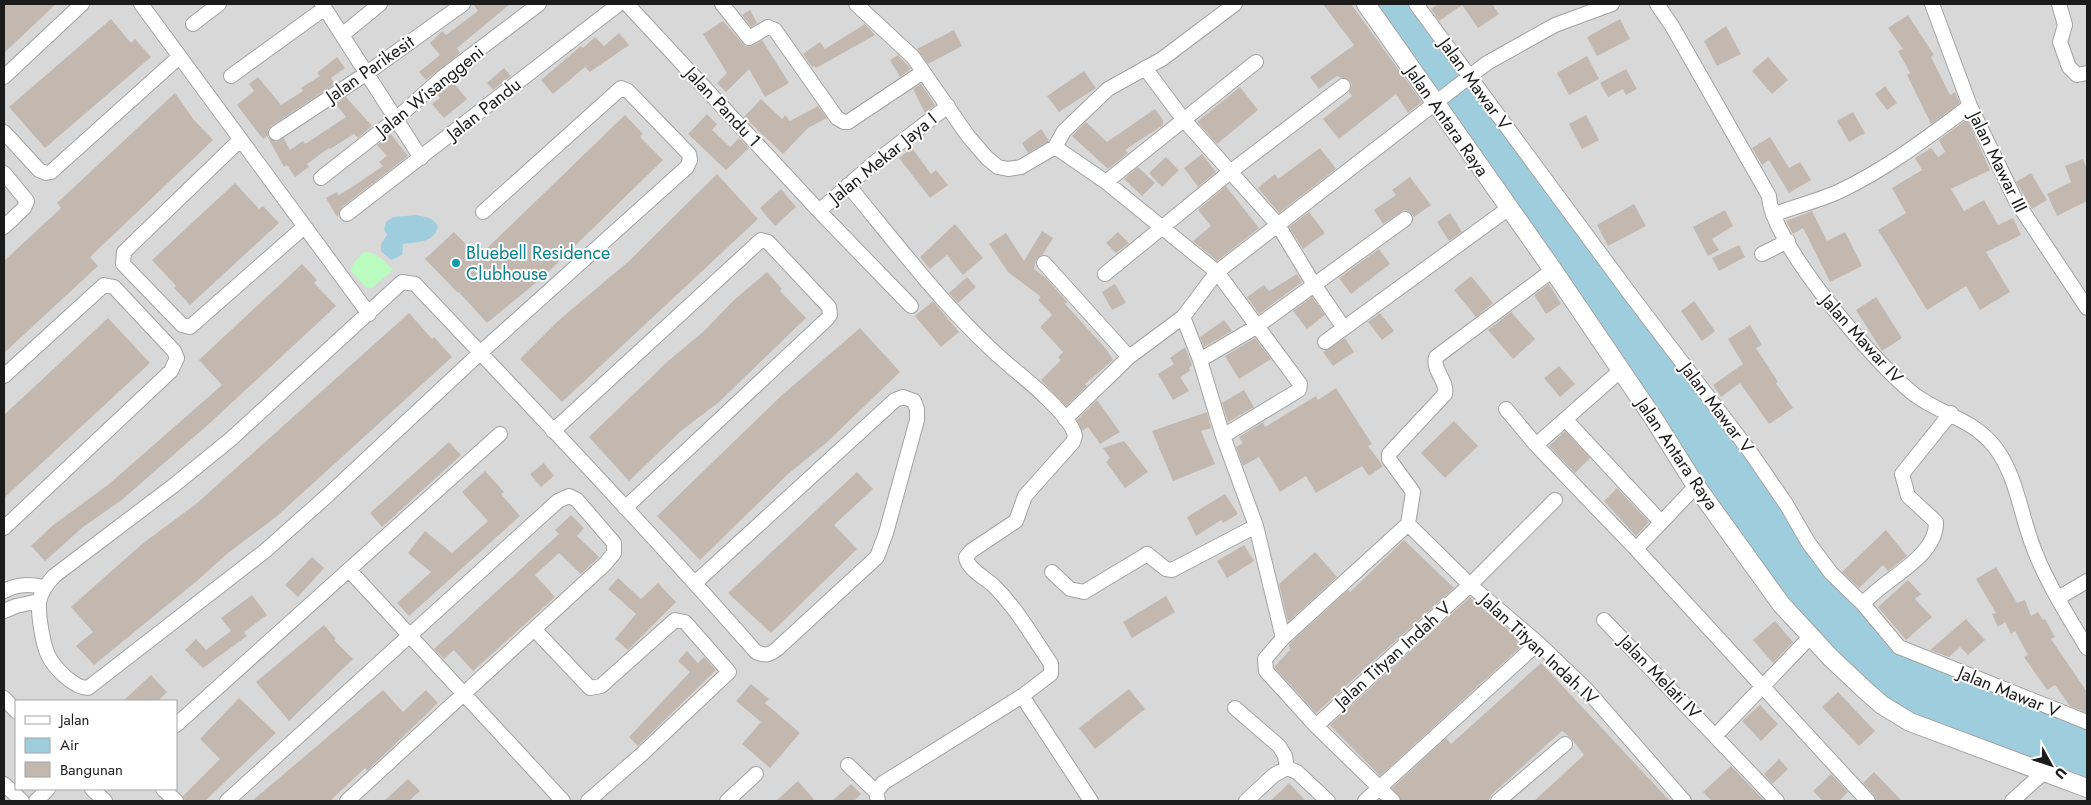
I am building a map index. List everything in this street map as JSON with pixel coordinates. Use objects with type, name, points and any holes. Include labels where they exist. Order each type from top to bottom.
[{"type":"street","points":[[4,76],[82,4]]},
{"type":"street","points":[[141,4],[369,314]]},
{"type":"street","points":[[193,24],[220,4]]},
{"type":"street","points":[[342,35],[380,4]]},
{"type":"street","name":"Jalan Parikesit","points":[[276,133],[368,73],[463,4]]},
{"type":"street","name":"Jalan Wisanggeni","points":[[321,178],[396,119],[444,76],[539,4]]},
{"type":"street","name":"Jalan Pandu","points":[[347,214],[619,4]]},
{"type":"street","name":"Jalan Pandu 1","points":[[627,4],[819,211],[911,306]]},
{"type":"street","points":[[722,4],[749,38],[768,27],[775,30],[837,118],[844,122],[848,122],[923,72]]},
{"type":"street","points":[[856,4],[913,56],[980,151],[998,167],[1008,169],[1021,168],[1055,147],[1064,131],[1108,89],[1162,59],[1235,4]]},
{"type":"street","name":"Jalan Antara Raya","points":[[1366,4],[1553,270],[1696,486],[1782,604],[1810,636],[1866,691],[1895,714],[1910,722],[2087,788]]},
{"type":"street","name":"Jalan Mawar V","points":[[1416,4],[1630,294],[1751,453],[1786,504],[1808,542],[1831,573],[1863,604],[1899,647],[2087,722]]},
{"type":"street","points":[[1065,419],[1129,358],[1183,317],[1217,272],[1487,63],[1547,29],[1612,4]]},
{"type":"street","name":"Jalan Mawar IV","points":[[1657,4],[1672,26],[1769,196],[1769,208],[1773,216],[1801,265],[1821,295],[1898,382],[1929,404],[1971,424],[1983,434],[2002,457],[2031,540],[2058,598],[2087,648]]},
{"type":"street","name":"Jalan Mawar III","points":[[1932,4],[1970,106],[2016,201],[2087,308]]},
{"type":"street","points":[[2059,4],[2065,25],[2060,42],[2069,67],[2077,75],[2087,72]]},
{"type":"street","points":[[231,76],[324,6],[421,158]]},
{"type":"street","points":[[4,132],[39,170],[46,173],[51,172],[179,57]]},
{"type":"street","points":[[1106,182],[1256,62]]},
{"type":"street","points":[[1145,68],[1183,119],[1278,225],[1313,283],[1344,328]]},
{"type":"street","points":[[1105,274],[1230,172],[1343,86]]},
{"type":"street","points":[[483,212],[621,88],[628,91],[689,154],[690,160],[687,167],[480,352],[328,496],[265,551],[88,688],[80,688],[50,660],[46,649],[39,601],[44,587],[66,566],[173,486],[231,439],[402,282],[410,282],[480,352],[695,583],[756,652],[770,655],[778,649],[876,556],[886,533],[917,420],[917,409],[914,401],[904,397],[895,400],[695,583]]},
{"type":"street","name":"Jalan Mekar Jaya I","points":[[819,211],[848,185],[948,106]]},
{"type":"street","points":[[1773,216],[1840,192],[1866,178],[1894,161],[1970,106]]},
{"type":"street","points":[[240,140],[124,252],[123,264],[182,325],[190,327],[304,227]]},
{"type":"street","points":[[1055,147],[1106,182],[1164,226],[1217,272],[1300,386],[1299,390],[1223,436]]},
{"type":"street","points":[[4,173],[27,200],[24,208],[4,227]]},
{"type":"street","points":[[848,185],[946,304],[988,348],[1039,390],[1075,432],[1074,442],[1025,496],[1018,518],[971,550],[966,556],[968,564],[994,585],[1016,611],[1051,664],[1051,674],[1022,696],[883,784],[877,797],[848,765]]},
{"type":"street","points":[[1325,342],[1509,208]]},
{"type":"street","points":[[1200,360],[1256,326],[1313,283],[1405,219]]},
{"type":"street","points":[[553,431],[761,240],[768,242],[829,307],[830,315],[826,320],[625,508]]},
{"type":"street","points":[[1762,254],[1788,241]]},
{"type":"street","points":[[1044,263],[1129,358]]},
{"type":"street","points":[[1393,801],[1316,726],[1266,671],[1264,664],[1267,654],[1408,524],[1413,492],[1389,457],[1400,441],[1445,394],[1446,389],[1435,365],[1435,358],[1553,270]]},
{"type":"street","points":[[4,376],[104,286],[114,287],[174,351],[177,358],[171,371],[4,528]]},
{"type":"street","points":[[1183,317],[1200,360],[1223,436],[1256,526],[1283,638]]},
{"type":"street","points":[[1536,444],[1621,370]]},
{"type":"street","points":[[1506,409],[1536,444],[1639,552],[1868,801]]},
{"type":"street","points":[[1863,604],[1926,550],[1936,530],[1936,522],[1908,496],[1902,474],[1951,413]]},
{"type":"street","points":[[1565,418],[1661,522]]},
{"type":"street","points":[[178,722],[500,434]]},
{"type":"street","points":[[1639,552],[1661,522],[1696,486]]},
{"type":"street","points":[[227,801],[558,501],[570,496],[576,500],[614,543],[615,548],[605,564],[347,801]]},
{"type":"street","name":"Jalan Tityan Indah V","points":[[1316,726],[1470,585],[1555,500]]},
{"type":"street","name":"Jalan Tityan Indah IV","points":[[1408,524],[1470,585],[1538,643],[1586,689],[1684,801]]},
{"type":"street","points":[[1052,572],[1070,590],[1084,592],[1147,554],[1166,569],[1172,570],[1256,526]]},
{"type":"street","points":[[349,570],[563,801]]},
{"type":"street","points":[[2058,598],[2087,581]]},
{"type":"street","points":[[4,591],[16,585],[30,584],[44,587]]},
{"type":"street","points":[[4,611],[16,606],[39,601]]},
{"type":"street","points":[[535,630],[590,688],[601,686],[675,620],[685,622],[729,672],[684,716],[588,801]]},
{"type":"street","name":"Jalan Melati IV","points":[[1604,620],[1716,735],[1777,801]]},
{"type":"street","points":[[1716,735],[1810,636]]},
{"type":"street","points":[[1365,801],[1538,643]]},
{"type":"street","points":[[1022,696],[1091,801]]},
{"type":"street","points":[[4,698],[15,710]]},
{"type":"street","points":[[1235,708],[1279,746],[1285,756],[1287,768]]},
{"type":"street","points":[[1498,801],[1565,744]]},
{"type":"street","points":[[1246,801],[1274,775],[1287,768]]},
{"type":"street","points":[[1287,768],[1297,772],[1328,801]]},
{"type":"street","points":[[2012,801],[2043,773]]},
{"type":"street","points":[[727,801],[756,774]]},
{"type":"street","points":[[4,785],[22,801]]},
{"type":"street","points":[[36,801],[47,790]]},
{"type":"street","points":[[93,790],[105,801]]},
{"type":"street","points":[[164,790],[176,801]]},
{"type":"shaded area","points":[[4,4],[2087,4],[2087,801],[4,801]]},
{"type":"green space","points":[[364,252],[377,255],[393,270],[372,288],[366,287],[351,271],[353,264]]},
{"type":"water","points":[[1367,4],[1416,4],[1808,542],[1899,647],[2087,722],[2087,789],[1910,722],[1810,637]]},
{"type":"water","points":[[416,215],[434,221],[438,227],[436,232],[424,241],[403,244],[402,255],[391,260],[381,251],[381,244],[387,235],[384,229],[386,222],[393,217]]},
{"type":"building","points":[[4,4],[56,4],[4,53]]},
{"type":"building","points":[[473,4],[510,4],[457,48],[460,53],[426,80],[419,72],[440,55],[430,43],[442,31],[446,35],[478,11]]},
{"type":"building","points":[[1323,4],[1351,4],[1422,102],[1408,113],[1396,94],[1339,139],[1323,119],[1352,96],[1349,92],[1352,85],[1350,81],[1337,76],[1319,89],[1310,77],[1354,45]]},
{"type":"building","points":[[1438,4],[1492,4],[1499,14],[1478,28],[1462,5],[1439,21],[1431,9]]},
{"type":"building","points":[[750,10],[757,23],[751,27],[742,15]]},
{"type":"building","points":[[1908,15],[1934,55],[1931,57],[1950,95],[1955,92],[1960,103],[1931,124],[1907,75],[1910,73],[1898,51],[1903,49],[1888,28]]},
{"type":"building","points":[[111,19],[131,43],[135,39],[151,57],[45,148],[9,107]]},
{"type":"building","points":[[1620,19],[1630,39],[1597,56],[1587,37]]},
{"type":"building","points":[[723,21],[745,46],[753,46],[762,40],[789,83],[765,97],[749,69],[726,92],[717,83],[727,73],[703,34]]},
{"type":"building","points":[[865,24],[875,35],[816,68],[812,67],[803,54],[820,42],[825,49]]},
{"type":"building","points":[[1726,26],[1741,54],[1717,66],[1704,41]]},
{"type":"building","points":[[954,30],[962,46],[928,64],[917,49]]},
{"type":"building","points":[[619,33],[629,45],[590,72],[585,67],[553,94],[541,80],[581,46],[583,48],[595,37],[604,46]]},
{"type":"building","points":[[898,55],[911,69],[900,77],[890,60]]},
{"type":"building","points":[[1587,56],[1599,79],[1569,95],[1557,73]]},
{"type":"building","points":[[337,57],[345,68],[331,78],[335,84],[271,126],[268,130],[268,137],[276,142],[284,138],[290,150],[303,141],[305,144],[346,117],[336,104],[346,97],[372,126],[358,138],[354,134],[329,148],[307,164],[309,167],[295,177],[287,165],[284,167],[267,136],[263,139],[237,105],[254,91],[249,84],[258,77],[281,105],[303,91],[301,88],[320,76],[317,73]]},
{"type":"building","points":[[1768,57],[1788,80],[1772,94],[1752,71]]},
{"type":"building","points":[[504,68],[511,76],[493,90],[487,83]]},
{"type":"building","points":[[1626,69],[1637,89],[1626,95],[1623,89],[1608,97],[1600,83]]},
{"type":"building","points":[[1084,71],[1096,88],[1059,112],[1047,96]]},
{"type":"building","points":[[452,81],[467,99],[444,118],[432,104],[440,98],[437,94]]},
{"type":"building","points":[[921,84],[935,105],[925,113],[913,89]]},
{"type":"building","points":[[1885,86],[1897,103],[1887,110],[1875,94]]},
{"type":"building","points":[[1240,87],[1258,110],[1217,144],[1197,122]]},
{"type":"building","points":[[175,93],[194,120],[213,140],[90,257],[98,266],[4,353],[4,261],[61,208],[57,203]]},
{"type":"building","points":[[761,99],[782,119],[785,115],[790,121],[818,106],[827,118],[808,128],[783,154],[744,117]]},
{"type":"building","points":[[1155,109],[1163,120],[1163,125],[1125,150],[1128,153],[1108,169],[1072,136],[1086,122],[1107,142]]},
{"type":"building","points":[[1853,112],[1865,133],[1849,142],[1837,121]]},
{"type":"building","points":[[707,114],[717,124],[712,130],[730,147],[739,138],[749,148],[726,170],[688,134]]},
{"type":"building","points":[[625,115],[643,134],[640,137],[663,160],[543,277],[487,323],[425,259],[454,232],[478,257]]},
{"type":"building","points":[[1586,115],[1599,140],[1582,149],[1569,124]]},
{"type":"building","points":[[1967,119],[1990,170],[1951,189],[1964,211],[1984,200],[1998,225],[2013,218],[2021,235],[1986,252],[2010,292],[1980,310],[1966,286],[1927,310],[1878,230],[1906,213],[1892,188],[1922,170],[1915,158],[1931,148],[1938,157],[1945,152],[1939,140]]},
{"type":"building","points":[[1041,129],[1049,141],[1028,153],[1022,143]]},
{"type":"building","points":[[391,134],[408,156],[342,207],[337,217],[326,198],[337,192],[339,195],[383,166],[379,162],[387,156],[377,145]]},
{"type":"building","points":[[1770,137],[1789,168],[1800,162],[1811,180],[1789,193],[1769,160],[1762,165],[1752,148]]},
{"type":"building","points":[[912,148],[931,174],[936,170],[948,185],[930,198],[899,158]]},
{"type":"building","points":[[1320,148],[1336,169],[1279,213],[1258,188],[1275,174],[1278,179]]},
{"type":"building","points":[[1202,154],[1216,172],[1198,187],[1184,168]]},
{"type":"building","points":[[1166,157],[1179,170],[1162,187],[1149,173]]},
{"type":"building","points":[[2083,159],[2087,169],[2087,201],[2057,216],[2047,194],[2071,182],[2065,166]]},
{"type":"building","points":[[1138,167],[1155,183],[1142,196],[1124,179]]},
{"type":"building","points":[[2031,173],[2047,200],[2032,209],[2016,182]]},
{"type":"building","points":[[717,174],[758,219],[562,402],[520,359],[558,321],[629,261]]},
{"type":"building","points":[[1410,177],[1431,205],[1414,217],[1409,211],[1404,210],[1383,224],[1374,210],[1396,195],[1392,190]]},
{"type":"building","points":[[235,183],[259,209],[263,206],[279,223],[190,305],[174,288],[176,286],[152,260]]},
{"type":"building","points":[[1226,186],[1259,228],[1217,261],[1193,241],[1211,226],[1198,210]]},
{"type":"building","points":[[781,189],[796,207],[775,226],[760,208]]},
{"type":"building","points":[[1634,204],[1646,226],[1608,246],[1597,225]]},
{"type":"building","points":[[1725,210],[1733,226],[1712,239],[1719,250],[1708,256],[1693,227]]},
{"type":"building","points":[[1812,211],[1827,241],[1845,232],[1862,266],[1830,282],[1803,228],[1793,234],[1786,221]]},
{"type":"building","points":[[1309,212],[1325,233],[1303,249],[1289,227]]},
{"type":"building","points":[[1450,213],[1462,232],[1449,241],[1437,222]]},
{"type":"building","points":[[955,224],[983,258],[963,275],[947,255],[930,269],[920,257]]},
{"type":"building","points":[[1042,231],[1053,238],[1043,254],[1036,260],[1034,269],[1046,278],[1067,302],[1065,304],[1107,350],[1113,360],[1085,384],[1087,386],[1066,406],[1041,380],[1061,360],[1058,357],[1063,352],[1040,327],[1052,315],[1038,300],[1041,297],[1008,272],[989,244],[1006,233],[1024,261]]},
{"type":"building","points":[[1118,232],[1129,243],[1116,253],[1106,243]]},
{"type":"building","points":[[1739,245],[1745,257],[1719,271],[1712,258]]},
{"type":"building","points":[[1379,249],[1390,264],[1351,294],[1339,278]]},
{"type":"building","points":[[302,264],[317,280],[314,283],[336,306],[210,423],[123,499],[83,527],[45,561],[31,546],[52,526],[109,484],[222,385],[199,360]]},
{"type":"building","points":[[767,272],[782,289],[780,291],[806,318],[719,402],[681,431],[629,481],[589,437],[667,362],[703,332],[734,300]]},
{"type":"building","points":[[1297,274],[1302,282],[1259,314],[1247,297],[1264,285],[1269,291]]},
{"type":"building","points":[[1471,276],[1493,303],[1476,317],[1454,290]]},
{"type":"building","points":[[967,277],[976,287],[958,303],[949,293]]},
{"type":"building","points":[[1115,284],[1126,303],[1112,310],[1102,292]]},
{"type":"building","points":[[1549,284],[1561,304],[1546,314],[1534,295]]},
{"type":"building","points":[[1312,297],[1325,315],[1307,329],[1293,311]]},
{"type":"building","points":[[1876,297],[1902,338],[1882,351],[1856,310]]},
{"type":"building","points":[[933,301],[959,332],[941,347],[915,316]]},
{"type":"building","points":[[1694,301],[1715,331],[1702,341],[1681,311]]},
{"type":"building","points":[[1511,312],[1535,339],[1513,359],[1488,330]]},
{"type":"building","points":[[409,313],[432,339],[434,337],[452,357],[276,517],[228,553],[94,665],[76,646],[93,632],[71,607],[142,544],[196,504]]},
{"type":"building","points":[[1380,313],[1394,331],[1382,340],[1368,322]]},
{"type":"building","points":[[108,318],[150,363],[4,498],[4,415]]},
{"type":"building","points":[[1224,320],[1232,331],[1204,347],[1200,337]]},
{"type":"building","points":[[1750,325],[1762,345],[1756,348],[1793,408],[1769,424],[1740,383],[1721,397],[1713,385],[1743,364],[1728,339]]},
{"type":"building","points":[[860,328],[900,372],[826,443],[787,475],[700,560],[657,516],[781,396]]},
{"type":"building","points":[[1255,338],[1271,359],[1239,379],[1225,356]]},
{"type":"building","points":[[1345,338],[1354,352],[1333,366],[1323,352]]},
{"type":"building","points":[[1185,347],[1192,365],[1189,368],[1190,371],[1180,377],[1189,391],[1173,400],[1158,374],[1174,364],[1170,358]]},
{"type":"building","points":[[1559,366],[1575,384],[1560,397],[1544,378]]},
{"type":"building","points":[[1336,388],[1372,444],[1368,446],[1383,466],[1369,476],[1362,466],[1316,493],[1306,476],[1280,492],[1259,457],[1243,466],[1236,447],[1243,443],[1239,437],[1263,422],[1265,427],[1316,396],[1318,400]]},
{"type":"building","points":[[1244,390],[1254,407],[1228,422],[1222,403]]},
{"type":"building","points":[[1097,400],[1120,432],[1100,444],[1088,427],[1082,431],[1077,420]]},
{"type":"building","points":[[1207,412],[1211,428],[1201,431],[1215,464],[1173,481],[1152,431]]},
{"type":"building","points":[[1454,421],[1478,446],[1445,478],[1421,453]]},
{"type":"building","points":[[1565,431],[1590,458],[1575,473],[1549,446]]},
{"type":"building","points":[[1124,441],[1148,472],[1125,488],[1106,462],[1110,458],[1103,448]]},
{"type":"building","points":[[449,442],[461,455],[382,527],[370,513]]},
{"type":"building","points":[[544,463],[554,476],[541,487],[530,474]]},
{"type":"building","points":[[485,471],[504,492],[501,494],[520,516],[409,616],[397,603],[431,572],[408,553],[425,531],[452,553],[488,521],[462,492]]},
{"type":"building","points":[[857,472],[873,489],[834,525],[857,549],[771,633],[728,593]]},
{"type":"building","points":[[1617,488],[1649,522],[1636,536],[1604,501]]},
{"type":"building","points":[[1225,494],[1238,514],[1223,523],[1221,520],[1196,536],[1187,517]]},
{"type":"building","points":[[571,515],[584,528],[577,536],[599,557],[581,574],[559,553],[535,575],[555,597],[473,671],[454,650],[444,659],[434,649],[559,534],[555,530]]},
{"type":"building","points":[[1886,530],[1907,556],[1888,571],[1883,565],[1859,588],[1842,572]]},
{"type":"building","points":[[1404,540],[1454,588],[1316,713],[1274,667],[1290,650],[1289,644],[1348,590],[1350,592]]},
{"type":"building","points":[[1244,545],[1254,561],[1227,578],[1217,561]]},
{"type":"building","points":[[1315,552],[1337,577],[1288,622],[1279,584]]},
{"type":"building","points":[[312,557],[324,568],[298,597],[285,585]]},
{"type":"building","points":[[1996,567],[2017,603],[2025,600],[2031,616],[2038,612],[2043,620],[2045,619],[2055,637],[2051,639],[2087,692],[2087,713],[2070,706],[2055,685],[2047,690],[2024,657],[2028,655],[2015,631],[2011,634],[2005,622],[1998,627],[1992,614],[1996,613],[1976,579]]},
{"type":"building","points":[[618,578],[641,599],[658,583],[676,602],[628,650],[615,639],[636,614],[608,589]]},
{"type":"building","points":[[1908,580],[1921,594],[1915,599],[1932,617],[1906,640],[1878,607]]},
{"type":"building","points":[[252,595],[267,615],[244,632],[247,636],[203,668],[185,650],[196,639],[206,650],[231,631],[221,618]]},
{"type":"building","points":[[1166,596],[1175,612],[1132,638],[1123,622]]},
{"type":"building","points":[[1470,597],[1524,644],[1380,776],[1330,725]]},
{"type":"building","points":[[1966,619],[1985,640],[1968,655],[1960,647],[1949,657],[1930,650]]},
{"type":"building","points":[[1775,621],[1793,642],[1773,663],[1753,640]]},
{"type":"building","points":[[324,625],[336,639],[334,640],[353,659],[289,721],[256,682]]},
{"type":"building","points":[[687,651],[698,663],[704,657],[716,670],[638,746],[629,737],[690,672],[678,661]]},
{"type":"building","points":[[1541,663],[1670,801],[1534,801],[1584,755],[1571,738],[1562,731],[1492,794],[1488,801],[1402,801],[1392,788],[1446,738],[1451,744]]},
{"type":"building","points":[[151,675],[167,692],[159,700],[124,700]]},
{"type":"building","points":[[751,684],[769,699],[765,703],[800,733],[770,768],[742,744],[761,722],[736,701]]},
{"type":"building","points":[[1129,689],[1145,709],[1095,749],[1079,728]]},
{"type":"building","points":[[383,690],[403,712],[426,690],[438,703],[367,771],[365,768],[330,801],[252,801]]},
{"type":"building","points":[[1838,692],[1875,731],[1859,746],[1822,707]]},
{"type":"building","points":[[239,698],[276,733],[205,801],[185,801],[183,796],[220,759],[200,739]]},
{"type":"building","points":[[1760,705],[1778,724],[1761,741],[1742,721]]},
{"type":"building","points":[[1779,759],[1788,769],[1772,784],[1764,774]]},
{"type":"building","points":[[1731,766],[1765,801],[1712,801],[1703,792]]},
{"type":"building","points":[[1874,772],[1902,801],[1877,801],[1863,783]]},
{"type":"building","points":[[1831,774],[1848,792],[1839,801],[1823,801],[1813,791]]},
{"type":"building","points":[[408,779],[420,791],[409,801],[384,801]]},
{"type":"building","points":[[798,781],[815,801],[776,801]]},
{"type":"building","points":[[1289,783],[1306,801],[1270,801],[1282,790]]},
{"type":"building","points":[[851,784],[861,794],[854,801],[832,801]]},
{"type":"place","name":"Bluebell Residence Clubhouse","points":[[456,263]]}]
